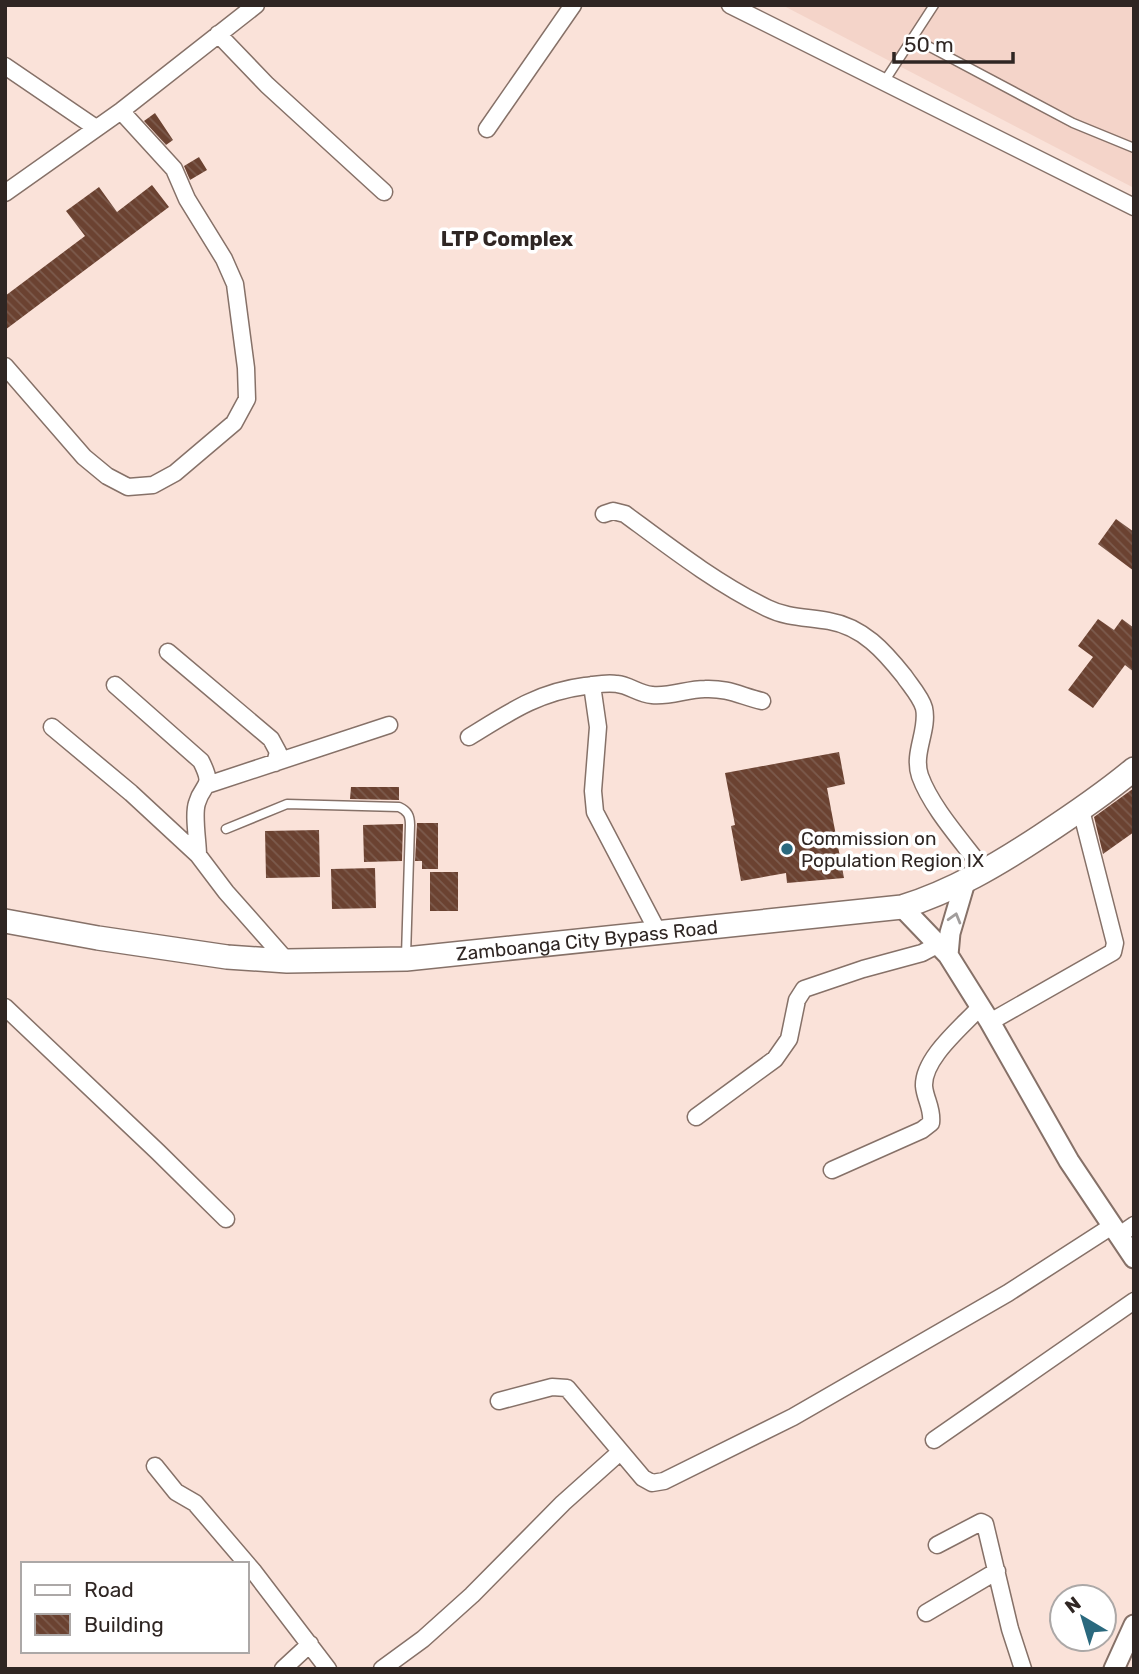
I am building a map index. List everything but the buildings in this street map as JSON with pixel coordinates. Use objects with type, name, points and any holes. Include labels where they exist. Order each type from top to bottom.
[{"type":"main road","name":"Zamboanga City Bypass Road","points":[[5,921],[227,957],[287,961],[406,959],[902,907],[975,877],[1081,810],[1134,769]]},
{"type":"street","points":[[5,193],[121,111],[256,5]]},
{"type":"street","points":[[487,129],[573,5]]},
{"type":"street","points":[[730,5],[1134,207]]},
{"type":"street","points":[[218,34],[267,85],[384,192]]},
{"type":"street","points":[[9,74],[96,128]]},
{"type":"street","points":[[5,366],[84,457],[107,476],[128,487],[153,485],[175,473],[234,423],[247,399],[235,284],[187,199],[174,169],[121,111]]},
{"type":"street","points":[[604,514],[613,511],[625,514],[712,577],[771,610],[800,619],[830,621],[871,638],[905,678],[923,705],[925,721],[918,756],[918,773],[975,877],[943,950]]},
{"type":"street","points":[[169,652],[271,738],[278,752],[275,763]]},
{"type":"street","points":[[469,737],[540,696],[592,685],[619,684],[649,695],[719,689],[735,691],[762,701]]},
{"type":"street","points":[[115,685],[201,761],[206,771],[207,785],[197,803],[198,855]]},
{"type":"street","points":[[592,685],[598,727],[593,791],[595,812],[659,934]]},
{"type":"street","points":[[207,785],[389,725]]},
{"type":"street","points":[[52,727],[113,777],[198,855],[226,892],[287,961]]},
{"type":"street","points":[[832,1171],[922,1130],[931,1123],[932,1114],[925,1093],[925,1072],[937,1053],[985,1015],[1113,952],[1115,943],[1081,810]]},
{"type":"street","points":[[902,907],[943,950],[985,1015],[1069,1161],[1121,1229],[1134,1258]]},
{"type":"street","points":[[696,1117],[775,1059],[789,1040],[797,1000],[804,989],[863,969],[943,950]]},
{"type":"street","points":[[5,1007],[226,1219]]},
{"type":"street","points":[[499,1401],[552,1387],[567,1388],[643,1478],[652,1483],[675,1477],[793,1417],[1121,1229]]},
{"type":"street","points":[[934,1440],[1134,1301]]},
{"type":"street","points":[[382,1669],[423,1639],[472,1595],[563,1503],[620,1452]]},
{"type":"street","points":[[155,1466],[176,1492],[195,1503],[245,1562]]},
{"type":"street","points":[[937,1545],[984,1522],[987,1526],[1010,1629],[1023,1669]]},
{"type":"street","points":[[248,1565],[328,1669]]},
{"type":"street","points":[[926,1613],[996,1571]]},
{"type":"street","points":[[1114,1669],[1134,1625]]},
{"type":"street","points":[[284,1669],[310,1644]]},
{"type":"lane","points":[[884,82],[934,5]]},
{"type":"lane","points":[[914,38],[1073,123],[1134,148]]},
{"type":"lane","points":[[226,829],[287,804],[404,809],[409,813],[410,825],[406,959]]},
{"type":"shaded area","points":[[782,5],[1134,5],[1134,188]]},
{"type":"place","name":"Commission on Population Region IX","points":[[787,849]]},
{"type":"district","name":"LTP Complex","points":[[507,239]]}]
